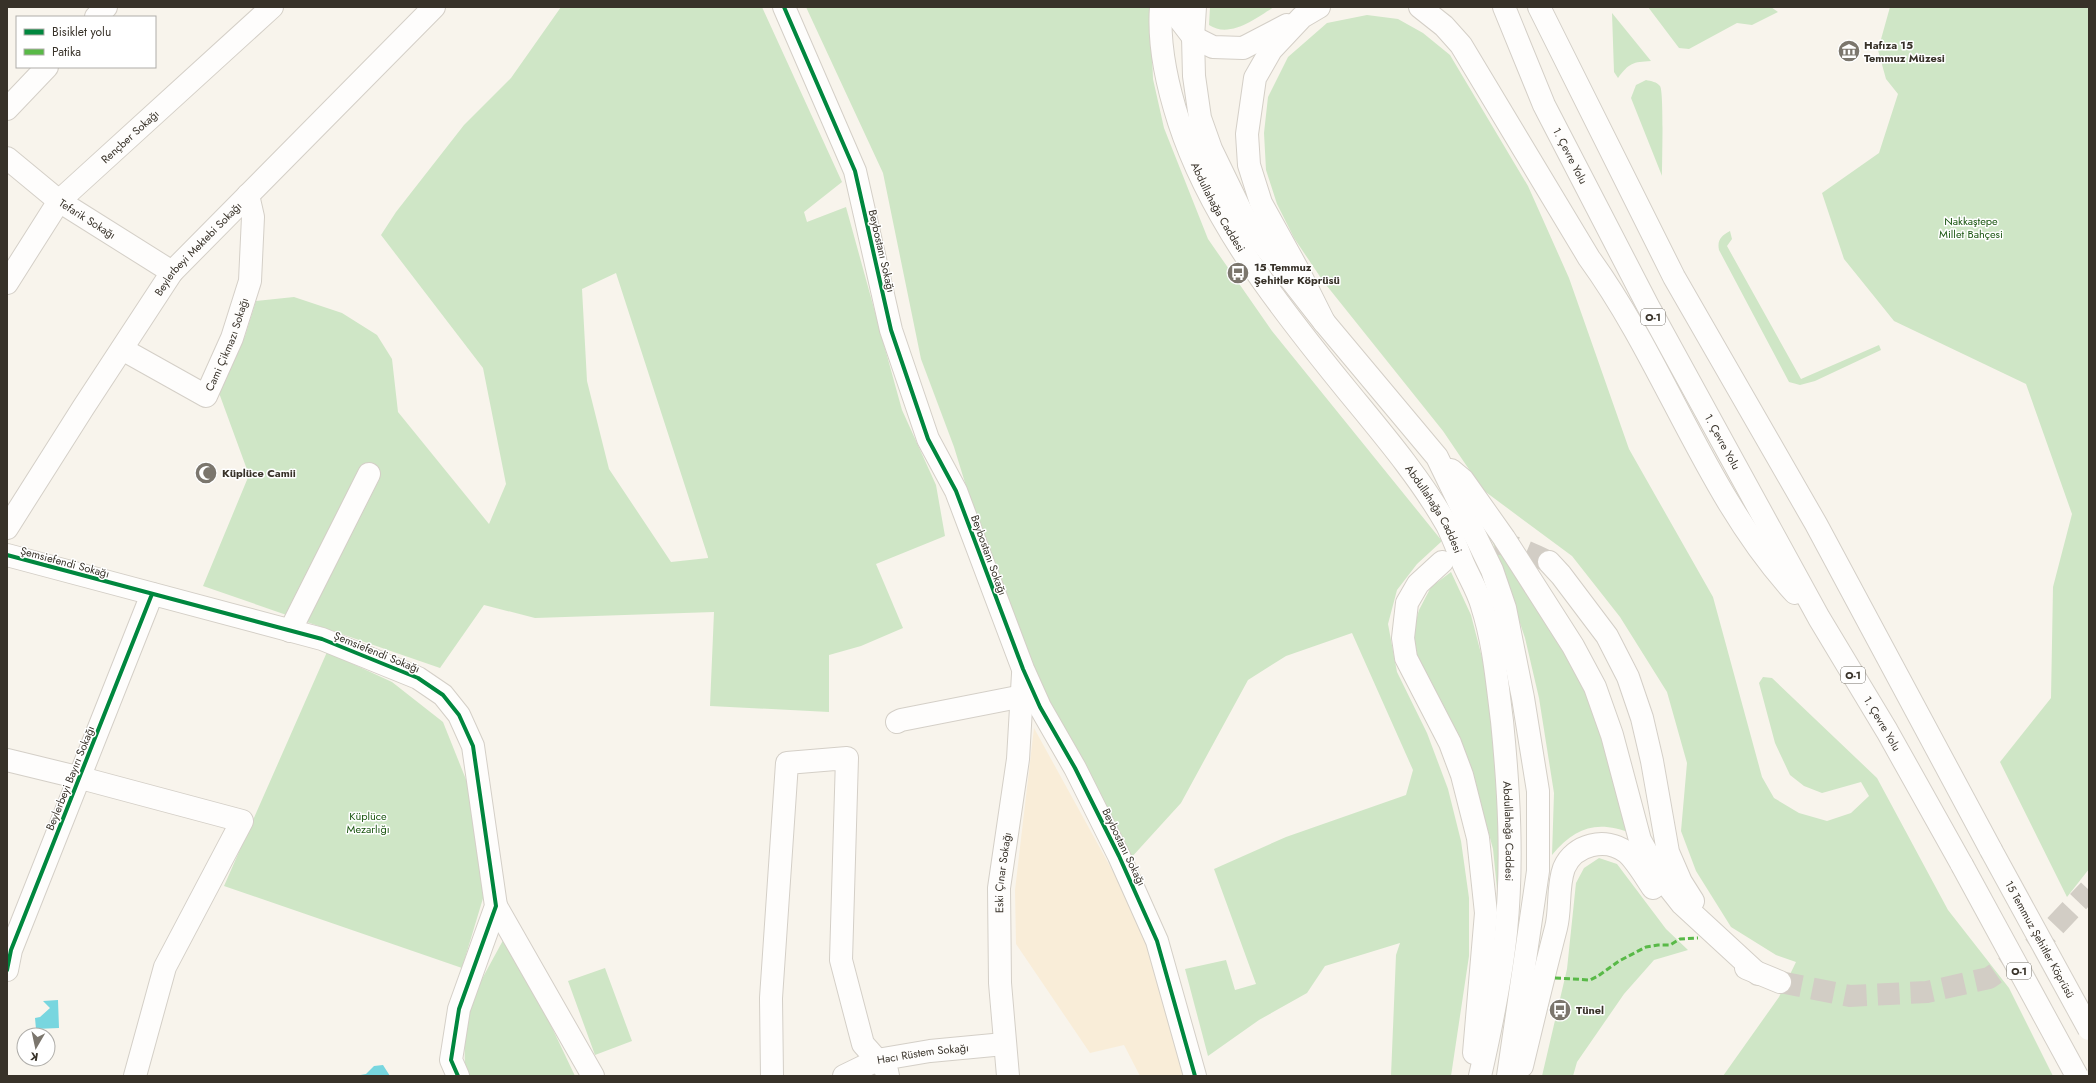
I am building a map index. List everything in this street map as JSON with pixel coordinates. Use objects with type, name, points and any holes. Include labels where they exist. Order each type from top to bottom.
[{"type":"main road","points":[[97,16],[106,7]]},
{"type":"main road","name":"Rençber Sokağı","points":[[7,283],[59,201],[272,7]]},
{"type":"main road","name":"Beylerbeyi Mektebi Sokağı","points":[[7,528],[172,272],[434,7]]},
{"type":"main road","name":"Beybostanı Sokağı","points":[[784,7],[855,171],[891,330],[928,439],[956,491],[1023,669],[1040,707],[1075,768],[1119,856],[1157,941],[1195,1076]]},
{"type":"main road","name":"Abdullahağa Caddesi","points":[[1161,7],[1159,30],[1169,94],[1185,142],[1207,191],[1254,267],[1299,332],[1413,472],[1448,527],[1481,602],[1488,623],[1497,682],[1505,754],[1510,853],[1506,934],[1496,999],[1480,1076]]},
{"type":"main road","points":[[1179,7],[1180,20],[1193,38],[1213,47],[1243,48],[1310,12]]},
{"type":"main road","name":"Abdullahağa Caddesi","points":[[1195,7],[1193,38],[1194,76],[1200,118],[1211,149],[1243,215],[1324,322]]},
{"type":"main road","points":[[1420,7],[1444,26],[1460,45],[1589,258],[1606,282],[1691,432],[1726,498],[1774,570],[1819,618]]},
{"type":"main road","name":"1. Çevre Yolu","points":[[1504,7],[1544,105],[1648,306],[1819,618],[1887,731],[2077,1076]]},
{"type":"main road","name":"15 Temmuz Şehitler Köprüsü","points":[[1540,7],[1674,277],[1816,524],[2089,1029]]},
{"type":"main road","points":[[1310,12],[1272,50],[1255,78],[1247,134],[1249,157],[1261,204],[1298,270],[1324,322],[1437,457],[1463,480],[1504,538],[1573,646],[1595,687],[1612,735],[1640,840],[1660,876],[1682,904],[1758,974]]},
{"type":"main road","points":[[7,109],[46,68]]},
{"type":"main road","name":"Tefarik Sokağı","points":[[7,158],[59,201],[172,272]]},
{"type":"main road","name":"Cami Çikmazı Sokağı","points":[[122,349],[206,396],[232,338],[250,281],[253,218],[248,196]]},
{"type":"main road","points":[[1437,457],[1492,570],[1505,608],[1524,698],[1538,790],[1538,871],[1508,1076]]},
{"type":"main road","points":[[290,631],[369,474]]},
{"type":"main road","name":"Şemsiefendi Sokağı","points":[[7,555],[322,640],[418,678],[443,695],[459,715],[473,746],[496,906],[459,1009],[451,1060],[458,1076]]},
{"type":"main road","points":[[1442,562],[1418,584],[1407,603],[1404,638],[1406,658],[1452,749],[1464,782],[1478,838],[1486,913],[1473,1042],[1474,1076]]},
{"type":"main road","points":[[1549,562],[1562,575],[1607,636],[1628,677],[1642,718],[1668,852],[1681,882],[1712,932]]},
{"type":"main road","name":"Beylerbeyi Bayırı Sokağı","points":[[7,970],[11,950],[81,778],[152,594]]},
{"type":"main road","name":"Eski Çınar Sokağı","points":[[1008,1076],[1004,1044],[1000,983],[999,888],[1018,759],[1023,696],[1023,669]]},
{"type":"main road","points":[[897,722],[1023,696]]},
{"type":"main road","points":[[772,1076],[771,998],[787,763],[847,758],[841,960],[863,1044],[882,1068]]},
{"type":"main road","points":[[7,760],[242,821],[165,967],[135,1076]]},
{"type":"main road","points":[[1520,1076],[1559,917],[1561,884],[1564,868],[1575,855],[1589,845],[1599,843],[1626,852],[1660,899],[1706,946],[1718,956],[1780,982]]},
{"type":"main road","points":[[496,906],[593,1076]]},
{"type":"main road","name":"Hacı Rüstem Sokağı","points":[[844,1076],[882,1068],[930,1051],[1004,1044]]},
{"type":"shaded area","points":[[1034,728],[1150,939],[1185,1076],[1140,1076],[1124,1045],[1090,1053],[1016,944],[1015,890]]},
{"type":"green space","points":[[561,7],[762,7],[842,182],[804,212],[807,222],[846,207],[902,410],[936,485],[945,536],[876,564],[903,628],[861,646],[829,655],[829,712],[710,706],[714,612],[535,618],[484,605],[440,668],[203,586],[249,475],[219,393],[245,336],[256,301],[294,297],[342,313],[377,335],[392,359],[398,412],[489,524],[506,484],[483,368],[381,235],[396,212],[464,125],[511,78]],"holes":[[[616,273],[708,557],[671,562],[609,469],[587,381],[582,289]]]},
{"type":"green space","points":[[806,7],[1154,7],[1151,30],[1153,79],[1164,128],[1208,239],[1272,331],[1442,541],[1417,564],[1397,590],[1388,624],[1397,672],[1427,733],[1448,789],[1461,841],[1469,898],[1469,956],[1451,1076],[1391,1076],[1396,955],[1400,943],[1325,966],[1307,993],[1259,1020],[1208,1056],[1185,969],[1226,960],[1235,990],[1256,984],[1214,869],[1286,837],[1406,795],[1413,770],[1352,633],[1286,656],[1248,680],[1181,803],[1130,859],[1010,629],[954,447],[921,359],[883,173]]},
{"type":"green space","points":[[1210,7],[1274,7],[1243,25],[1225,30],[1217,29],[1209,25]]},
{"type":"green space","points":[[1648,7],[1771,7],[1778,12],[1752,25],[1737,23],[1689,49],[1679,48]]},
{"type":"green space","name":"Nakkaştepe Millet Bahçesi","points":[[1890,7],[2089,7],[2089,869],[2067,897],[2000,762],[2051,698],[2053,587],[2072,514],[2026,384],[1894,321],[1844,259],[1822,193],[1879,153],[1898,94],[1886,79],[1878,50]]},
{"type":"green space","points":[[1612,13],[1651,61],[1632,64],[1625,69],[1618,78],[1614,72]]},
{"type":"green space","points":[[1367,15],[1398,19],[1423,33],[1450,55],[1528,186],[1569,278],[1629,449],[1713,597],[1762,777],[1774,798],[1799,813],[1827,821],[1851,813],[1869,796],[1861,782],[1822,793],[1804,786],[1790,775],[1775,743],[1759,683],[1763,677],[1772,678],[1877,778],[1948,910],[2009,988],[2053,1076],[1723,1076],[1779,997],[1796,962],[1776,955],[1731,927],[1696,871],[1681,831],[1687,763],[1667,692],[1620,617],[1572,556],[1483,490],[1443,431],[1323,281],[1294,238],[1277,204],[1266,170],[1264,133],[1268,97],[1288,57],[1327,23]]},
{"type":"green space","points":[[1646,80],[1654,82],[1660,86],[1661,91],[1662,176],[1631,98],[1636,85]]},
{"type":"green space","points":[[1730,231],[1732,239],[1727,246],[1801,379],[1879,345],[1881,350],[1815,381],[1800,385],[1789,382],[1719,250],[1720,239]]},
{"type":"green space","points":[[1492,540],[1556,631],[1581,676],[1633,834],[1609,827],[1588,828],[1570,838],[1552,855],[1554,793],[1539,698],[1525,638]]},
{"type":"green space","points":[[1451,572],[1471,615],[1486,673],[1498,738],[1500,919],[1493,849],[1474,779],[1415,658],[1412,635],[1419,610],[1431,587]]},
{"type":"green space","name":"Küplüce Mezarlığı","points":[[327,652],[392,682],[443,722],[475,802],[487,885],[462,968],[224,886]]},
{"type":"green space","points":[[1599,858],[1617,864],[1666,929],[1688,950],[1654,960],[1624,994],[1577,1062],[1573,1076],[1542,1076],[1567,969],[1576,883],[1584,868]]},
{"type":"green space","points":[[507,933],[575,1076],[465,1076],[464,1012]]},
{"type":"green space","points":[[605,968],[632,1041],[595,1055],[568,981]]},
{"type":"water","points":[[58,1000],[59,1028],[36,1027],[35,1018],[40,1017],[50,1008],[43,1001]]},
{"type":"water","points":[[383,1065],[390,1076],[355,1076],[366,1074],[374,1066]]},
{"type":"tunnel","points":[[1463,550],[1474,545],[1496,543],[1518,548],[1549,562]]},
{"type":"tunnel","points":[[1780,982],[1850,996],[1927,992],[1989,978],[2038,944],[2089,890]]},
{"type":"marked path","points":[[1555,978],[1590,980],[1619,961],[1646,947],[1670,945],[1680,939],[1698,938]]},
{"type":"cycle path","points":[[784,7],[855,171],[891,330],[928,439],[956,491],[1023,669],[1040,707],[1075,768],[1119,856],[1157,941],[1195,1076]]},
{"type":"cycle path","points":[[7,555],[322,639],[418,678],[443,695],[459,715],[473,746],[496,906],[459,1009],[451,1060],[458,1076]]},
{"type":"cycle path","points":[[7,970],[11,950],[152,594]]},
{"type":"place","name":"Hafıza 15 Temmuz Müzesi","points":[[1849,51]]},
{"type":"place","name":"15 Temmuz Şehitler Köprüsü","points":[[1238,273]]},
{"type":"place","name":"Küplüce Camii","points":[[206,473]]},
{"type":"place","name":"Tünel","points":[[1560,1010]]}]
